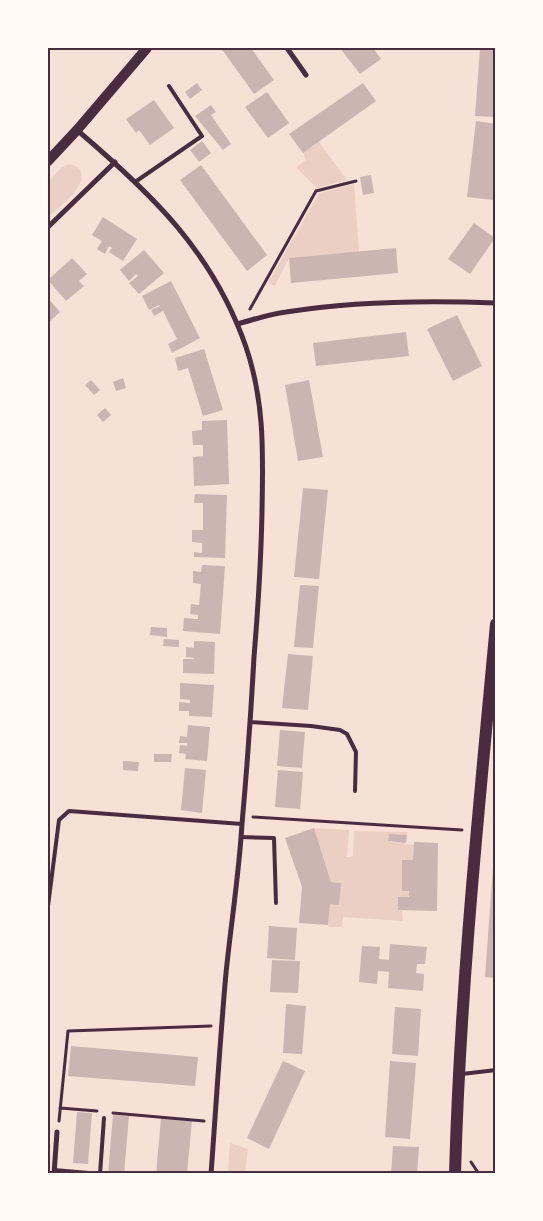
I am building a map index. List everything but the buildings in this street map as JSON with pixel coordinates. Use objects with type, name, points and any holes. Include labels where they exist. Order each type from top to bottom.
[{"type":"main road","points":[[48,161],[147,48]]},
{"type":"main road","points":[[455,1174],[458,1074],[477,831],[496,624]]},
{"type":"street","points":[[287,48],[306,75]]},
{"type":"street","points":[[77,130],[115,162],[162,208],[199,252],[228,303],[237,324],[254,376],[263,431],[260,577],[250,722],[241,837],[222,1025],[211,1174]]},
{"type":"street","points":[[48,227],[77,201],[115,162]]},
{"type":"street","points":[[237,324],[284,312],[375,302],[447,301],[496,303]]},
{"type":"street","points":[[54,1172],[57,1132]]},
{"type":"lane","points":[[135,182],[202,136],[169,86]]},
{"type":"lane","points":[[250,722],[320,726],[340,730],[346,734],[356,752],[355,791]]},
{"type":"lane","points":[[48,906],[58,820],[69,811],[242,824]]},
{"type":"lane","points":[[241,837],[274,838],[276,903]]},
{"type":"lane","points":[[458,1074],[496,1070]]},
{"type":"lane","points":[[54,1172],[100,1174],[104,1118]]},
{"type":"path","points":[[252,320],[249,311],[316,191],[356,181]]},
{"type":"path","points":[[243,815],[477,831]]},
{"type":"path","points":[[57,1132],[68,1031],[222,1025]]},
{"type":"path","points":[[60,1108],[100,1112]]},
{"type":"path","points":[[110,1112],[215,1123]]},
{"type":"shaded area","points":[[319,142],[347,180],[317,188],[296,167],[306,160],[303,153]]},
{"type":"shaded area","points":[[70,164],[79,169],[82,175],[80,183],[76,190],[48,217],[48,182],[61,168]]},
{"type":"shaded area","points":[[354,184],[359,252],[289,258],[275,286],[268,283],[319,193]]},
{"type":"shaded area","points":[[314,828],[349,830],[347,857],[353,856],[354,831],[407,832],[407,835],[389,834],[388,841],[414,845],[413,860],[402,860],[402,891],[409,891],[409,897],[398,897],[398,910],[402,911],[403,921],[343,917],[342,927],[328,927],[330,904],[340,883],[331,882]]},
{"type":"shaded area","points":[[230,1143],[248,1149],[245,1173],[228,1173]]}]
